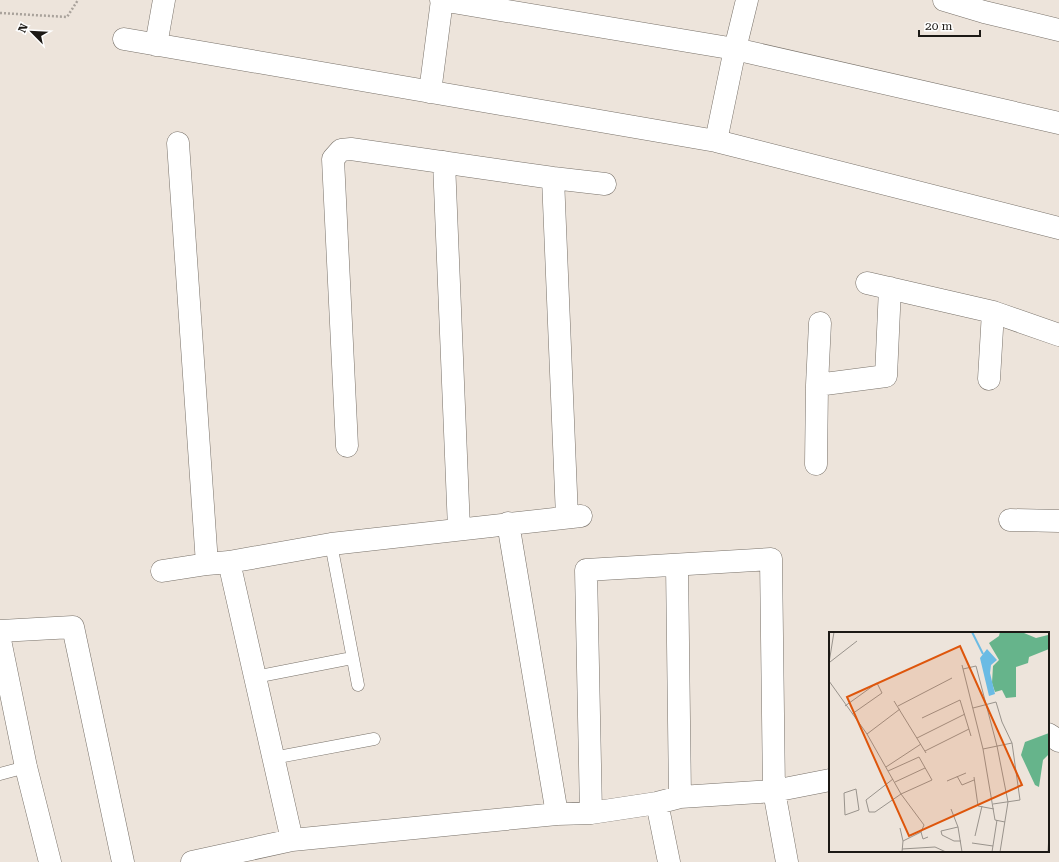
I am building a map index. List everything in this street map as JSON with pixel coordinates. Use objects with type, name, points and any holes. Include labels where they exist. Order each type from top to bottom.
[{"type":"street","points":[[156,45],[164,0]]},
{"type":"street","points":[[430,92],[442,0],[735,49],[1059,123]]},
{"type":"street","points":[[716,141],[747,0]]},
{"type":"street","points":[[944,0],[985,6],[1059,30]]},
{"type":"street","points":[[124,39],[716,141],[1059,228]]},
{"type":"street","points":[[178,143],[207,564]]},
{"type":"street","points":[[347,446],[333,159],[341,150],[351,149],[604,184]]},
{"type":"street","points":[[444,162],[459,529]]},
{"type":"street","points":[[162,571],[229,562],[331,544],[574,516],[553,178]]},
{"type":"street","points":[[867,283],[993,312],[1059,335]]},
{"type":"street","points":[[817,385],[886,376],[890,288]]},
{"type":"street","points":[[989,379],[993,312]]},
{"type":"street","points":[[816,464],[817,385],[820,323]]},
{"type":"street","points":[[1010,520],[1059,521]]},
{"type":"street","points":[[508,523],[557,814]]},
{"type":"street","points":[[591,813],[586,570],[771,559],[774,791],[787,862]]},
{"type":"street","points":[[229,562],[292,840]]},
{"type":"street","points":[[677,565],[680,797]]},
{"type":"street","points":[[0,631],[73,627],[123,862]]},
{"type":"street","points":[[0,640],[26,767],[50,862]]},
{"type":"street","points":[[1049,735],[1059,741]]},
{"type":"street","points":[[192,862],[292,840],[557,814],[591,813],[657,803],[680,797],[774,791],[829,780]]},
{"type":"street","points":[[657,803],[669,862]]},
{"type":"lane","points":[[331,544],[358,685]]},
{"type":"lane","points":[[255,677],[352,658]]},
{"type":"lane","points":[[273,758],[374,739]]},
{"type":"lane","points":[[0,774],[26,767]]},
{"type":"path","points":[[0,13],[67,17],[78,0]]}]
